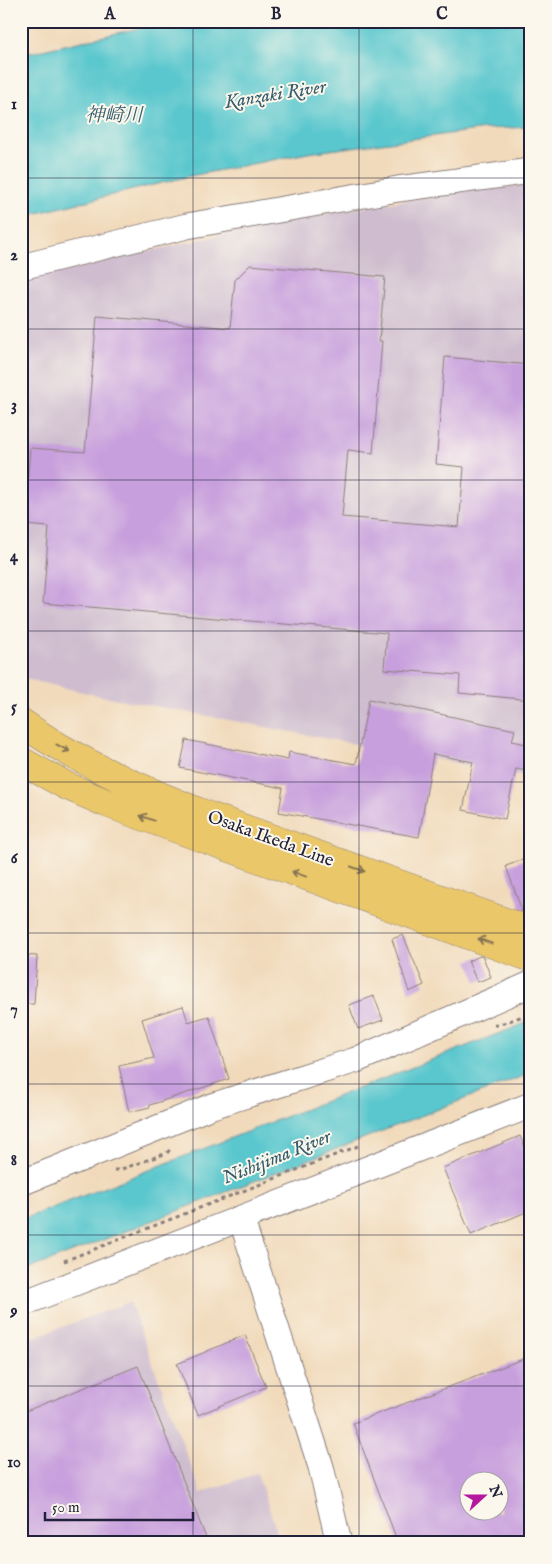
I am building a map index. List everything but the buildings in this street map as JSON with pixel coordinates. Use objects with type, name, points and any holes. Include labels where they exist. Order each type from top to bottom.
[{"type":"main road","name":"Osaka Ikeda Line","points":[[21,722],[88,762],[163,798],[531,931]]},
{"type":"main road","name":"Osaka Ikeda Line","points":[[21,761],[67,786],[106,803],[531,958]]},
{"type":"street","points":[[21,267],[187,226],[398,189],[531,171]]},
{"type":"street","points":[[21,1183],[212,1106],[356,1060],[531,984]]},
{"type":"street","points":[[21,1304],[531,1105]]},
{"type":"street","points":[[241,1218],[321,1467],[339,1543]]},
{"type":"path","points":[[112,1170],[119,1170],[167,1153],[172,1146]]},
{"type":"shaded area","points":[[531,184],[531,777],[96,695],[21,678],[21,280],[283,221],[455,192]]},
{"type":"shaded area","points":[[130,1302],[201,1493],[257,1473],[281,1543],[21,1543],[21,1342]]},
{"type":"water","name":"神崎川","points":[[170,21],[531,21],[531,127],[485,129],[308,153],[190,176],[21,217],[21,55]]},
{"type":"water","name":"Nishijima River","points":[[531,1021],[531,1073],[21,1272],[21,1220]]},
{"type":"water label","name":"Kanzaki River","points":[[275,93]]}]
